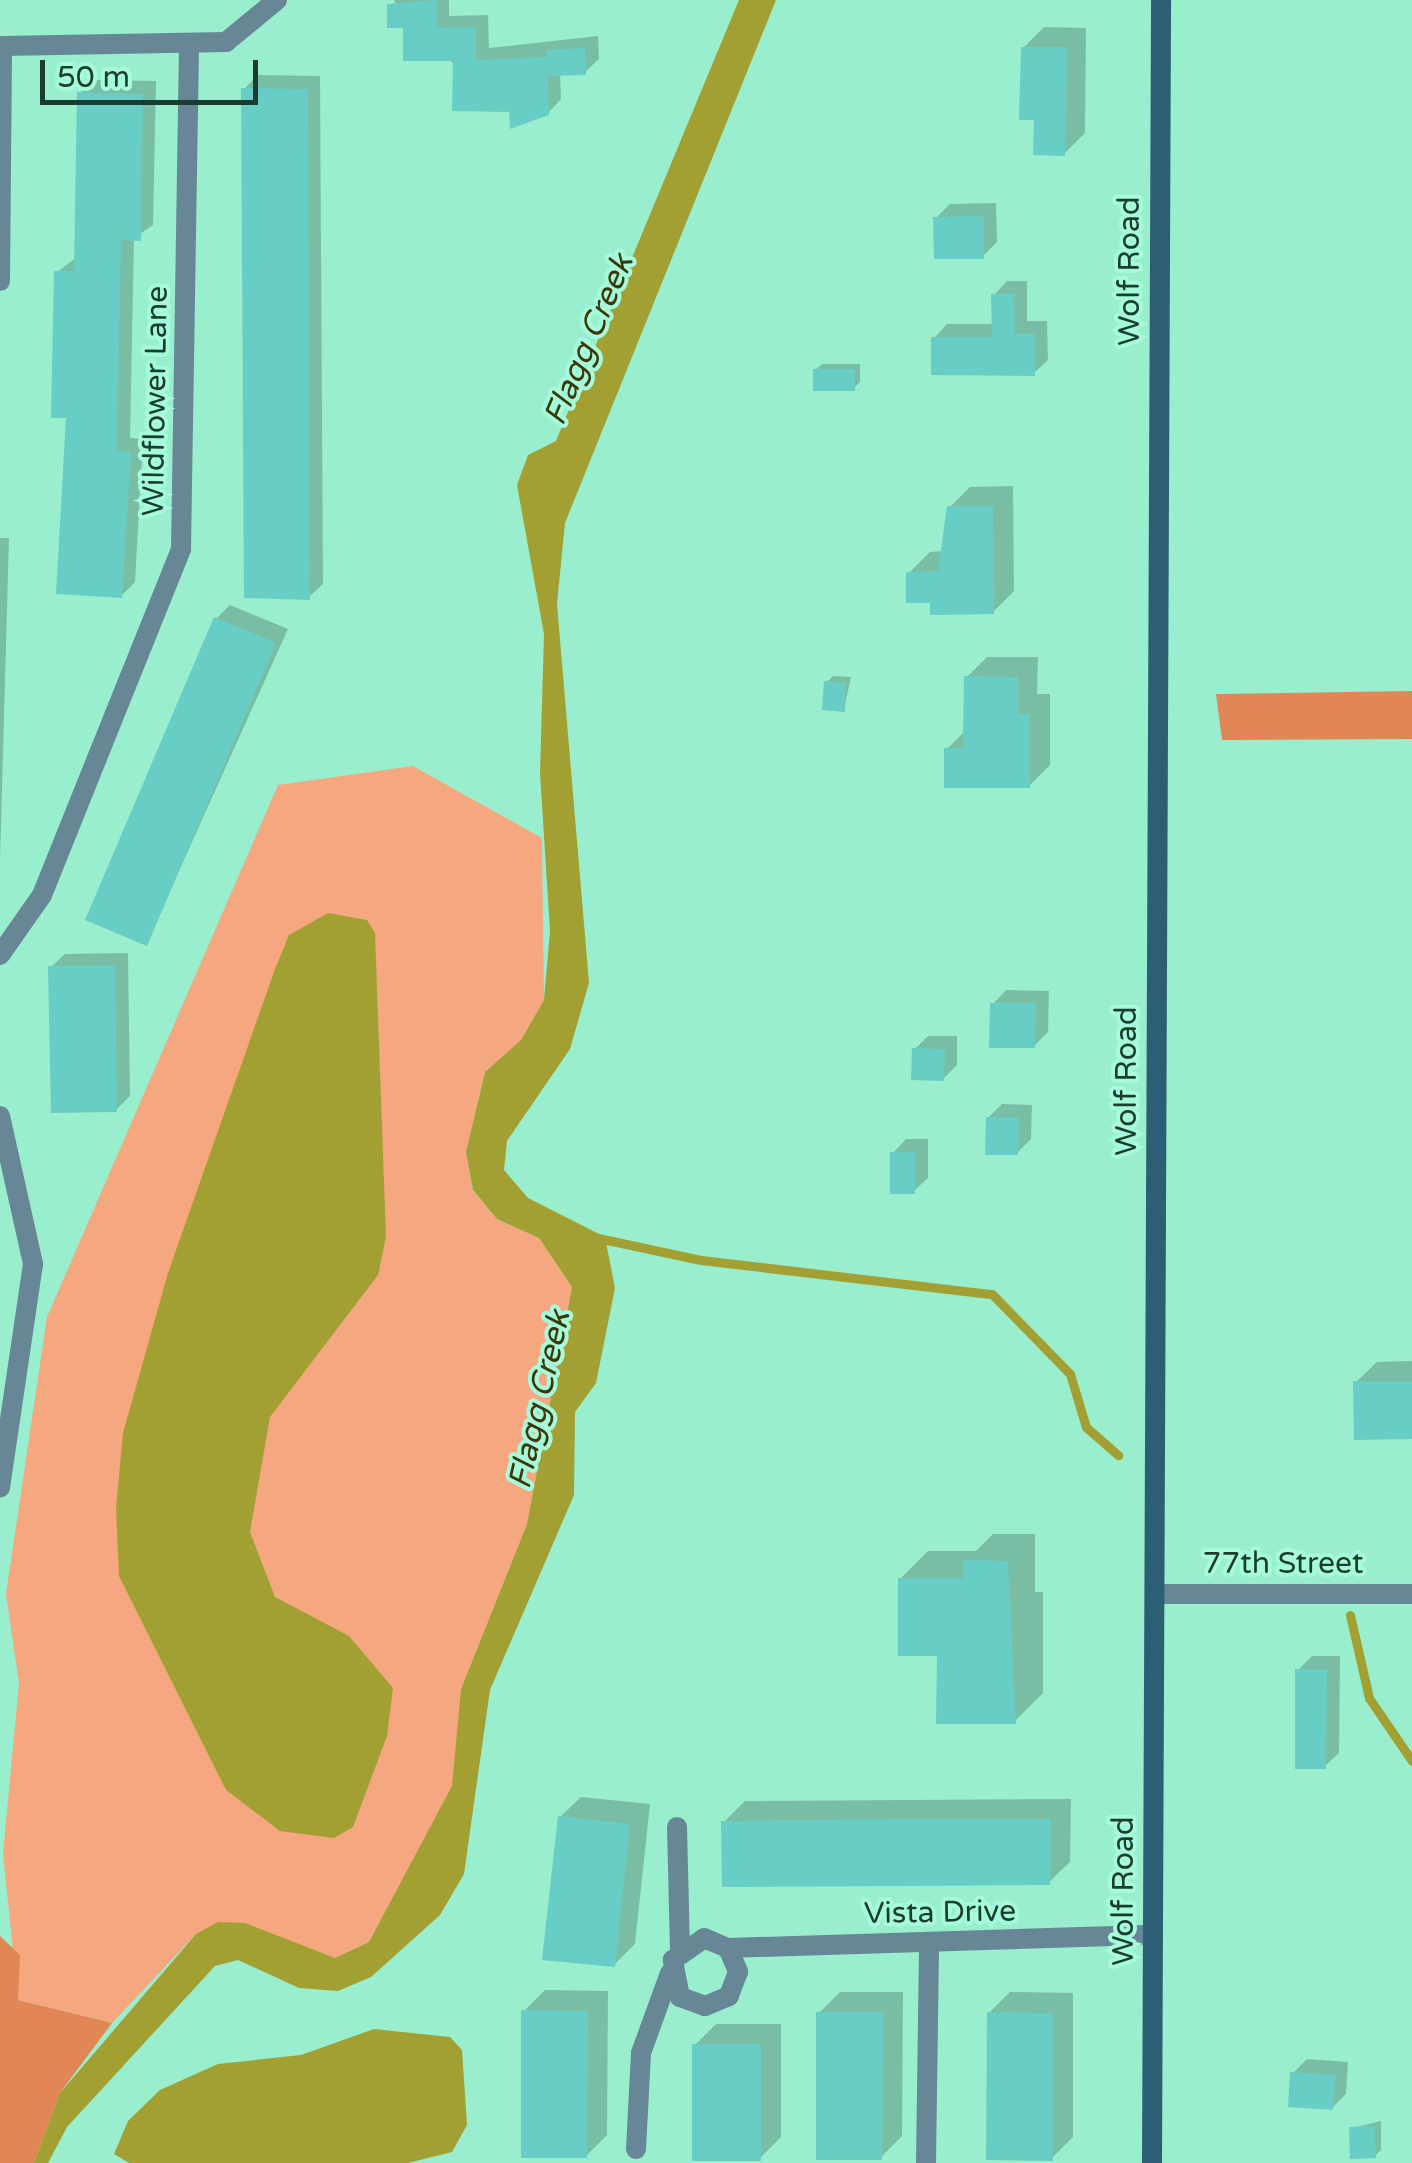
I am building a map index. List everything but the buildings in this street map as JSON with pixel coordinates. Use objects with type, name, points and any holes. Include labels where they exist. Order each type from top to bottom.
[{"type":"street","points":[[0,281],[2,46],[188,47],[226,42],[277,0]]},
{"type":"street","name":"Wolf Road","points":[[1152,2163],[1162,0]]},
{"type":"street","name":"Wildflower Lane","points":[[0,954],[42,895],[181,549],[188,47]]},
{"type":"street","points":[[0,1116],[33,1264],[0,1488]]},
{"type":"street","name":"77th Street","points":[[1155,1594],[1412,1594]]},
{"type":"street","points":[[636,2149],[641,2053],[680,1948],[677,1827]]},
{"type":"street","name":"Vista Drive","points":[[680,1948],[704,1938],[728,1948],[1154,1935]]},
{"type":"street","points":[[926,2163],[929,1943]]},
{"type":"street","points":[[670,1973],[680,1997],[718,2004],[736,1985],[728,1948]]},
{"type":"shaded area","points":[[739,0],[776,0],[565,523],[557,604],[589,983],[570,1049],[507,1141],[504,1170],[528,1198],[605,1237],[615,1288],[596,1383],[575,1412],[574,1495],[490,1690],[464,1874],[440,1915],[371,1977],[338,1991],[299,1988],[238,1960],[215,1966],[67,2127],[48,2163],[34,2163],[60,2093],[196,1934],[218,1922],[245,1923],[335,1958],[369,1942],[452,1786],[461,1689],[527,1524],[572,1287],[539,1238],[497,1219],[473,1190],[466,1152],[485,1072],[521,1040],[544,1000],[550,931],[540,773],[544,634],[517,485],[528,455],[556,441]]},
{"type":"shaded area","points":[[1412,691],[1412,739],[1222,740],[1216,694]]},
{"type":"shaded area","points":[[413,766],[542,838],[544,1000],[521,1040],[485,1072],[466,1152],[473,1191],[497,1219],[539,1238],[572,1287],[527,1524],[461,1689],[453,1786],[369,1942],[335,1958],[279,1941],[196,1934],[112,2023],[18,2000],[3,1853],[19,1683],[6,1594],[47,1317],[278,785]]},
{"type":"shaded area","points":[[328,913],[367,920],[375,933],[386,1237],[378,1275],[270,1417],[250,1532],[275,1597],[349,1636],[393,1688],[387,1736],[353,1827],[334,1838],[280,1831],[226,1790],[119,1576],[116,1508],[123,1433],[168,1273],[275,969],[289,935]]},
{"type":"shaded area","points":[[0,1936],[20,1955],[18,2000],[112,2023],[60,2093],[34,2163],[0,2163]]},
{"type":"shaded area","points":[[374,2029],[450,2037],[462,2050],[467,2125],[452,2152],[408,2163],[129,2163],[114,2154],[128,2121],[160,2090],[218,2064],[301,2055]]},
{"type":"waterway","points":[[598,1238],[701,1260],[992,1294],[1070,1374],[1086,1427],[1118,1455]]},
{"type":"waterway","points":[[1350,1615],[1369,1698],[1412,1761]]},
{"type":"water label","name":"Flagg Creek","points":[[589,340]]},
{"type":"water label","name":"Flagg Creek","points":[[540,1400]]}]
